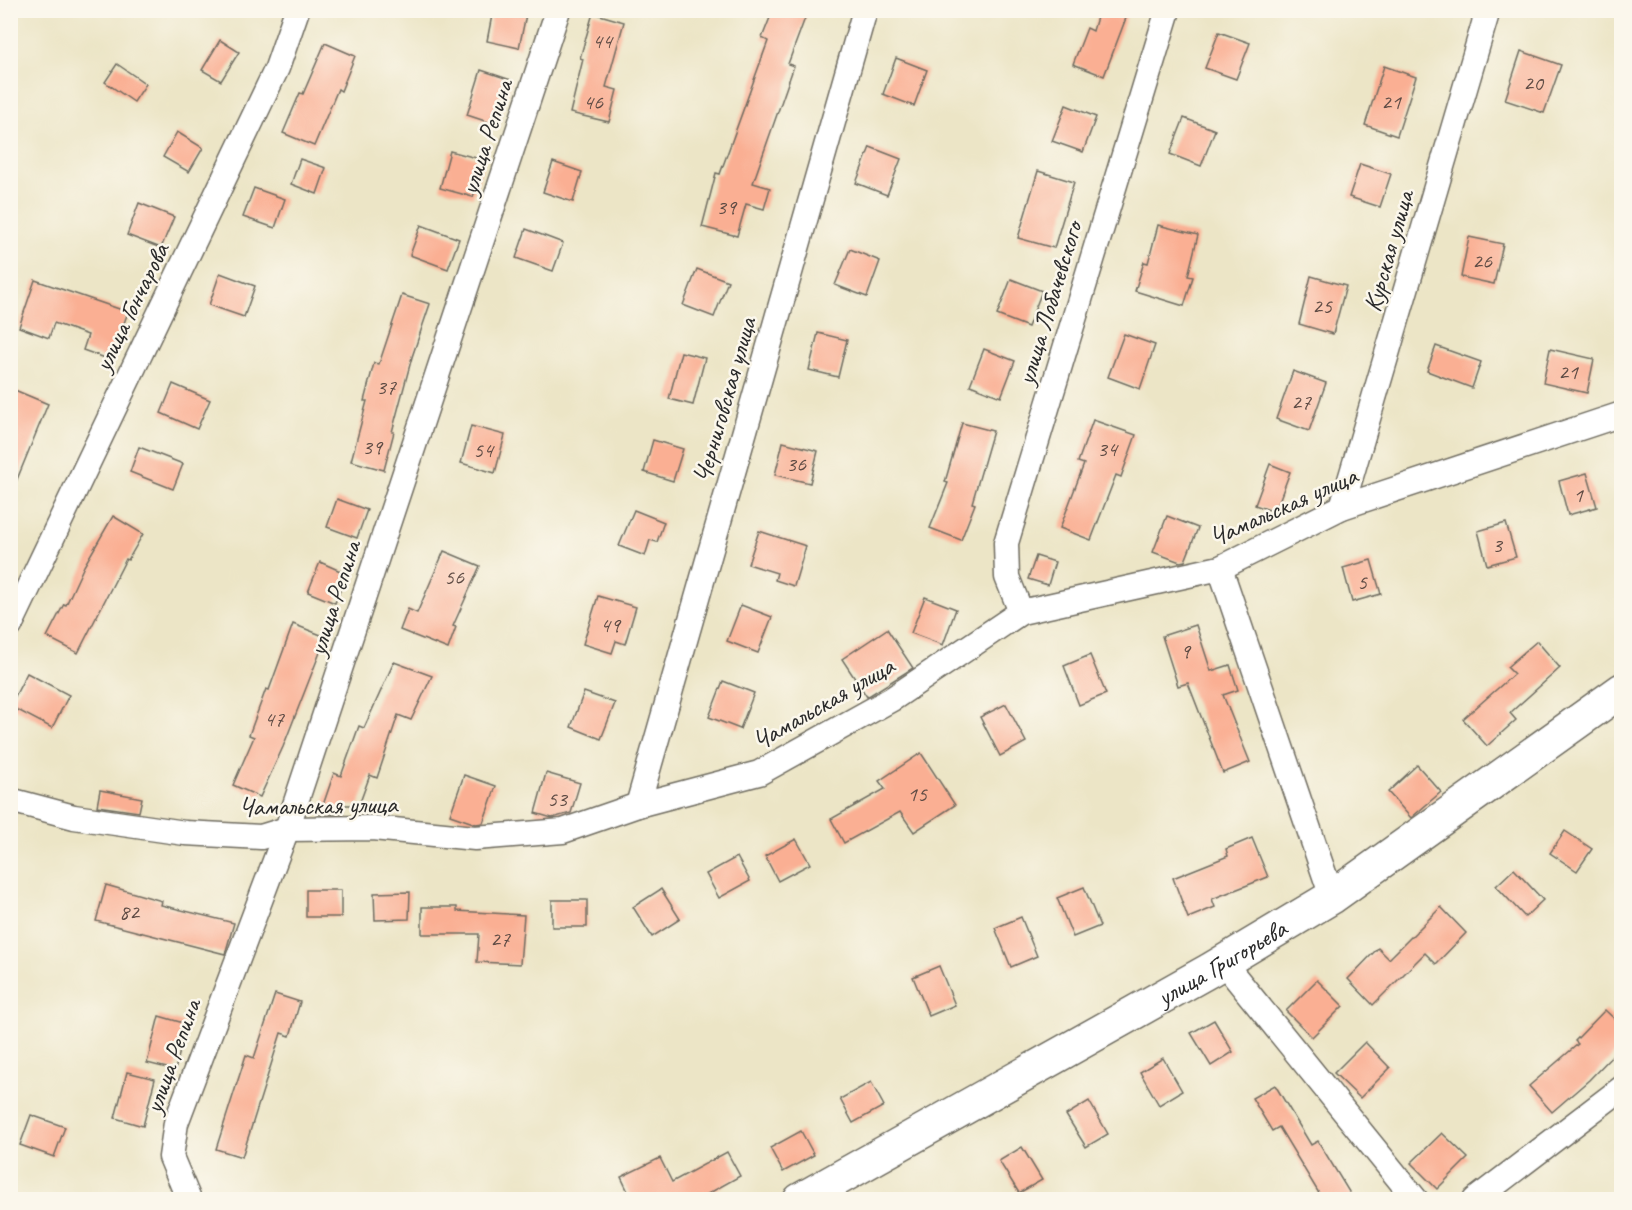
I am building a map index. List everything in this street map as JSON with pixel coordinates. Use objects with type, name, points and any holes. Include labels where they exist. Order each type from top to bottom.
[{"type":"main road","name":"улица Григорьева","points":[[800,1200],[1223,962],[1332,897],[1622,690]]},
{"type":"street","name":"улица Гончарова","points":[[10,626],[277,68],[297,10]]},
{"type":"street","name":"улица Репина","points":[[189,1200],[171,1157],[176,1123],[287,829],[558,10]]},
{"type":"street","name":"Черниговская улица","points":[[638,806],[865,10]]},
{"type":"street","name":"улица Лобачевского","points":[[1021,612],[1007,577],[1006,543],[1168,10]]},
{"type":"street","name":"Курская улица","points":[[1342,507],[1488,10]]},
{"type":"street","name":"Чамальская улица","points":[[10,800],[74,817],[185,833],[261,837],[287,829],[374,828],[475,838],[563,831],[638,806],[759,773],[892,699],[1021,612],[1220,568],[1342,507],[1622,414]]},
{"type":"street","points":[[1220,568],[1332,897]]},
{"type":"street","points":[[1223,962],[1416,1200]]},
{"type":"street","points":[[1475,1200],[1622,1088]]},
{"type":"building","points":[[493,10],[527,10],[519,48],[487,41]]},
{"type":"building","points":[[773,10],[808,10],[788,64],[794,66],[753,183],[770,188],[764,209],[746,204],[737,236],[702,227],[716,173],[720,174],[768,41],[762,38]]},
{"type":"building","points":[[1099,10],[1129,10],[1104,76],[1073,64],[1087,28],[1093,31]]},
{"type":"building","points":[[593,13],[624,22],[606,87],[617,90],[609,122],[570,113],[583,59],[580,58]]},
{"type":"building","points":[[1219,32],[1250,43],[1236,79],[1205,68]]},
{"type":"building","points":[[220,40],[239,52],[221,81],[202,70]]},
{"type":"building","points":[[325,43],[355,56],[314,146],[283,133]]},
{"type":"building","points":[[1521,51],[1561,65],[1544,113],[1505,100]]},
{"type":"building","points":[[896,58],[927,70],[914,106],[883,94]]},
{"type":"building","points":[[117,64],[146,84],[134,102],[105,82]]},
{"type":"building","points":[[1384,66],[1416,77],[1397,136],[1365,125]]},
{"type":"building","points":[[481,70],[511,80],[497,125],[467,115]]},
{"type":"building","points":[[1066,105],[1096,117],[1083,152],[1052,141]]},
{"type":"building","points":[[1184,118],[1215,130],[1201,166],[1170,154]]},
{"type":"building","points":[[177,132],[203,148],[189,172],[163,157]]},
{"type":"building","points":[[870,147],[901,159],[887,195],[856,183]]},
{"type":"building","points":[[450,151],[484,160],[473,197],[440,188]]},
{"type":"building","points":[[300,159],[326,168],[317,194],[291,184]]},
{"type":"building","points":[[553,162],[582,172],[573,202],[543,192]]},
{"type":"building","points":[[1360,164],[1391,174],[1380,207],[1349,197]]},
{"type":"building","points":[[1038,171],[1074,182],[1054,248],[1018,238]]},
{"type":"building","points":[[254,188],[285,199],[275,228],[243,217]]},
{"type":"building","points":[[139,203],[174,217],[161,248],[127,235]]},
{"type":"building","points":[[421,225],[459,239],[448,269],[410,255]]},
{"type":"building","points":[[1158,225],[1198,235],[1188,276],[1193,277],[1184,306],[1135,291],[1144,262],[1148,263]]},
{"type":"building","points":[[526,229],[563,243],[553,271],[516,258]]},
{"type":"building","points":[[1469,237],[1503,244],[1494,284],[1461,277]]},
{"type":"building","points":[[850,249],[880,261],[867,297],[835,285]]},
{"type":"building","points":[[697,269],[728,281],[714,317],[683,305]]},
{"type":"building","points":[[220,273],[255,286],[244,317],[209,305]]},
{"type":"building","points":[[1311,276],[1346,286],[1333,334],[1299,324]]},
{"type":"building","points":[[1011,279],[1042,291],[1028,327],[997,315]]},
{"type":"building","points":[[35,280],[128,312],[111,360],[83,350],[88,335],[54,323],[49,338],[19,327]]},
{"type":"building","points":[[402,295],[430,304],[412,357],[384,470],[351,461],[367,401],[364,401],[374,363],[379,364]]},
{"type":"building","points":[[818,333],[847,340],[838,377],[809,370]]},
{"type":"building","points":[[1124,334],[1155,345],[1140,389],[1108,377]]},
{"type":"building","points":[[1436,346],[1481,362],[1472,388],[1427,371]]},
{"type":"building","points":[[984,349],[1015,361],[1001,397],[970,385]]},
{"type":"building","points":[[1550,349],[1594,359],[1587,393],[1543,383]]},
{"type":"building","points":[[681,352],[705,358],[693,405],[669,399]]},
{"type":"building","points":[[1293,371],[1326,383],[1309,431],[1276,419]]},
{"type":"building","points":[[173,384],[210,400],[197,429],[161,413]]},
{"type":"building","points":[[10,388],[48,404],[11,494],[10,494]]},
{"type":"building","points":[[1093,420],[1136,435],[1121,477],[1116,475],[1091,540],[1060,528],[1084,464],[1078,462]]},
{"type":"building","points":[[962,423],[993,431],[972,503],[975,504],[961,540],[930,528],[948,483],[945,482]]},
{"type":"building","points":[[471,426],[505,435],[495,473],[461,463]]},
{"type":"building","points":[[653,440],[683,449],[673,481],[644,472]]},
{"type":"building","points":[[783,442],[818,451],[810,483],[775,475]]},
{"type":"building","points":[[139,447],[183,464],[173,489],[130,472]]},
{"type":"building","points":[[1270,464],[1290,472],[1275,512],[1255,505]]},
{"type":"building","points":[[1587,473],[1597,507],[1568,515],[1559,481]]},
{"type":"building","points":[[337,499],[367,510],[357,538],[327,527]]},
{"type":"building","points":[[634,510],[664,522],[657,542],[650,540],[645,556],[619,546]]},
{"type":"building","points":[[113,516],[143,534],[128,560],[126,559],[78,653],[47,637]]},
{"type":"building","points":[[1167,516],[1198,528],[1185,561],[1180,562],[1153,552]]},
{"type":"building","points":[[1506,523],[1516,557],[1487,565],[1478,531]]},
{"type":"building","points":[[759,531],[806,546],[794,586],[775,580],[777,573],[748,564]]},
{"type":"building","points":[[444,551],[480,566],[453,626],[456,627],[448,649],[400,630],[408,609],[417,613]]},
{"type":"building","points":[[1036,556],[1055,562],[1048,585],[1028,579]]},
{"type":"building","points":[[1371,560],[1381,594],[1352,602],[1343,568]]},
{"type":"building","points":[[320,562],[347,574],[335,603],[308,592]]},
{"type":"building","points":[[598,596],[636,607],[625,644],[616,641],[612,653],[583,644]]},
{"type":"building","points":[[925,597],[956,609],[943,645],[911,633]]},
{"type":"building","points":[[741,605],[772,617],[758,653],[727,641]]},
{"type":"building","points":[[293,624],[326,637],[283,747],[260,797],[233,785],[254,737],[249,735],[266,689],[269,690]]},
{"type":"building","points":[[1196,625],[1211,671],[1230,665],[1238,690],[1223,695],[1250,762],[1223,773],[1188,683],[1178,686],[1162,636]]},
{"type":"building","points":[[887,629],[913,668],[867,697],[842,659]]},
{"type":"building","points":[[1537,641],[1560,668],[1510,713],[1516,720],[1487,746],[1463,719],[1514,674],[1507,667]]},
{"type":"building","points":[[1090,655],[1106,694],[1079,705],[1064,666]]},
{"type":"building","points":[[394,662],[432,676],[411,720],[398,715],[377,778],[370,775],[359,805],[344,805],[343,814],[320,814],[334,773],[341,776],[359,726],[364,728]]},
{"type":"building","points":[[27,673],[69,695],[52,728],[10,706]]},
{"type":"building","points":[[723,681],[754,693],[740,729],[709,717]]},
{"type":"building","points":[[584,692],[615,703],[601,739],[571,727]]},
{"type":"building","points":[[1006,704],[1026,742],[1000,756],[980,717]]},
{"type":"building","points":[[921,753],[955,805],[914,832],[900,812],[844,843],[831,819],[885,789],[879,781]]},
{"type":"building","points":[[1417,765],[1441,792],[1411,818],[1388,792]]},
{"type":"building","points":[[546,773],[580,783],[571,813],[552,818],[535,813]]},
{"type":"building","points":[[464,775],[496,786],[483,823],[476,824],[450,815]]},
{"type":"building","points":[[100,790],[142,798],[139,812],[97,806]]},
{"type":"building","points":[[1565,831],[1592,849],[1577,871],[1550,853]]},
{"type":"building","points":[[1252,838],[1268,877],[1212,899],[1215,907],[1188,918],[1173,878],[1228,856],[1226,849]]},
{"type":"building","points":[[796,839],[810,864],[778,881],[765,856]]},
{"type":"building","points":[[737,857],[750,881],[719,898],[706,874]]},
{"type":"building","points":[[1514,869],[1543,900],[1525,917],[1496,886]]},
{"type":"building","points":[[106,885],[162,901],[161,905],[234,923],[225,954],[96,921]]},
{"type":"building","points":[[1084,887],[1100,926],[1073,937],[1057,898]]},
{"type":"building","points":[[661,889],[680,919],[652,937],[633,907]]},
{"type":"building","points":[[306,890],[341,890],[341,917],[306,917]]},
{"type":"building","points":[[410,892],[409,919],[375,920],[374,893]]},
{"type":"building","points":[[552,900],[587,900],[587,927],[552,927]]},
{"type":"building","points":[[422,907],[457,907],[457,911],[524,915],[520,964],[477,962],[479,934],[422,934]]},
{"type":"building","points":[[1441,907],[1466,933],[1436,964],[1425,953],[1373,1005],[1348,979],[1378,948],[1389,959]]},
{"type":"building","points":[[1021,917],[1037,956],[1011,967],[995,928]]},
{"type":"building","points":[[939,966],[955,1005],[929,1016],[913,977]]},
{"type":"building","points":[[1317,980],[1343,1006],[1312,1037],[1286,1011]]},
{"type":"building","points":[[275,994],[300,1002],[290,1036],[281,1033],[242,1157],[216,1149],[246,1055],[254,1058]]},
{"type":"building","points":[[1605,1010],[1622,1026],[1622,1046],[1589,1080],[1552,1112],[1529,1086],[1578,1044],[1575,1041]]},
{"type":"building","points":[[159,1016],[187,1024],[175,1070],[147,1063]]},
{"type":"building","points":[[1214,1020],[1233,1052],[1211,1066],[1191,1033]]},
{"type":"building","points":[[1365,1042],[1390,1068],[1360,1098],[1334,1073]]},
{"type":"building","points":[[1163,1058],[1182,1091],[1159,1105],[1140,1072]]},
{"type":"building","points":[[127,1072],[155,1079],[143,1126],[115,1118]]},
{"type":"building","points":[[871,1082],[884,1106],[853,1123],[840,1099]]},
{"type":"building","points":[[1275,1085],[1311,1145],[1318,1141],[1354,1200],[1323,1200],[1279,1127],[1272,1131],[1252,1098]]},
{"type":"building","points":[[1089,1101],[1108,1134],[1086,1147],[1066,1115]]},
{"type":"building","points":[[31,1115],[65,1127],[54,1157],[20,1145]]},
{"type":"building","points":[[801,1131],[814,1155],[783,1172],[770,1148]]},
{"type":"building","points":[[1442,1133],[1468,1158],[1437,1189],[1411,1163]]},
{"type":"building","points":[[1022,1147],[1042,1180],[1019,1193],[999,1161]]},
{"type":"building","points":[[727,1152],[740,1176],[697,1200],[632,1200],[621,1177],[660,1158],[672,1182]]}]
